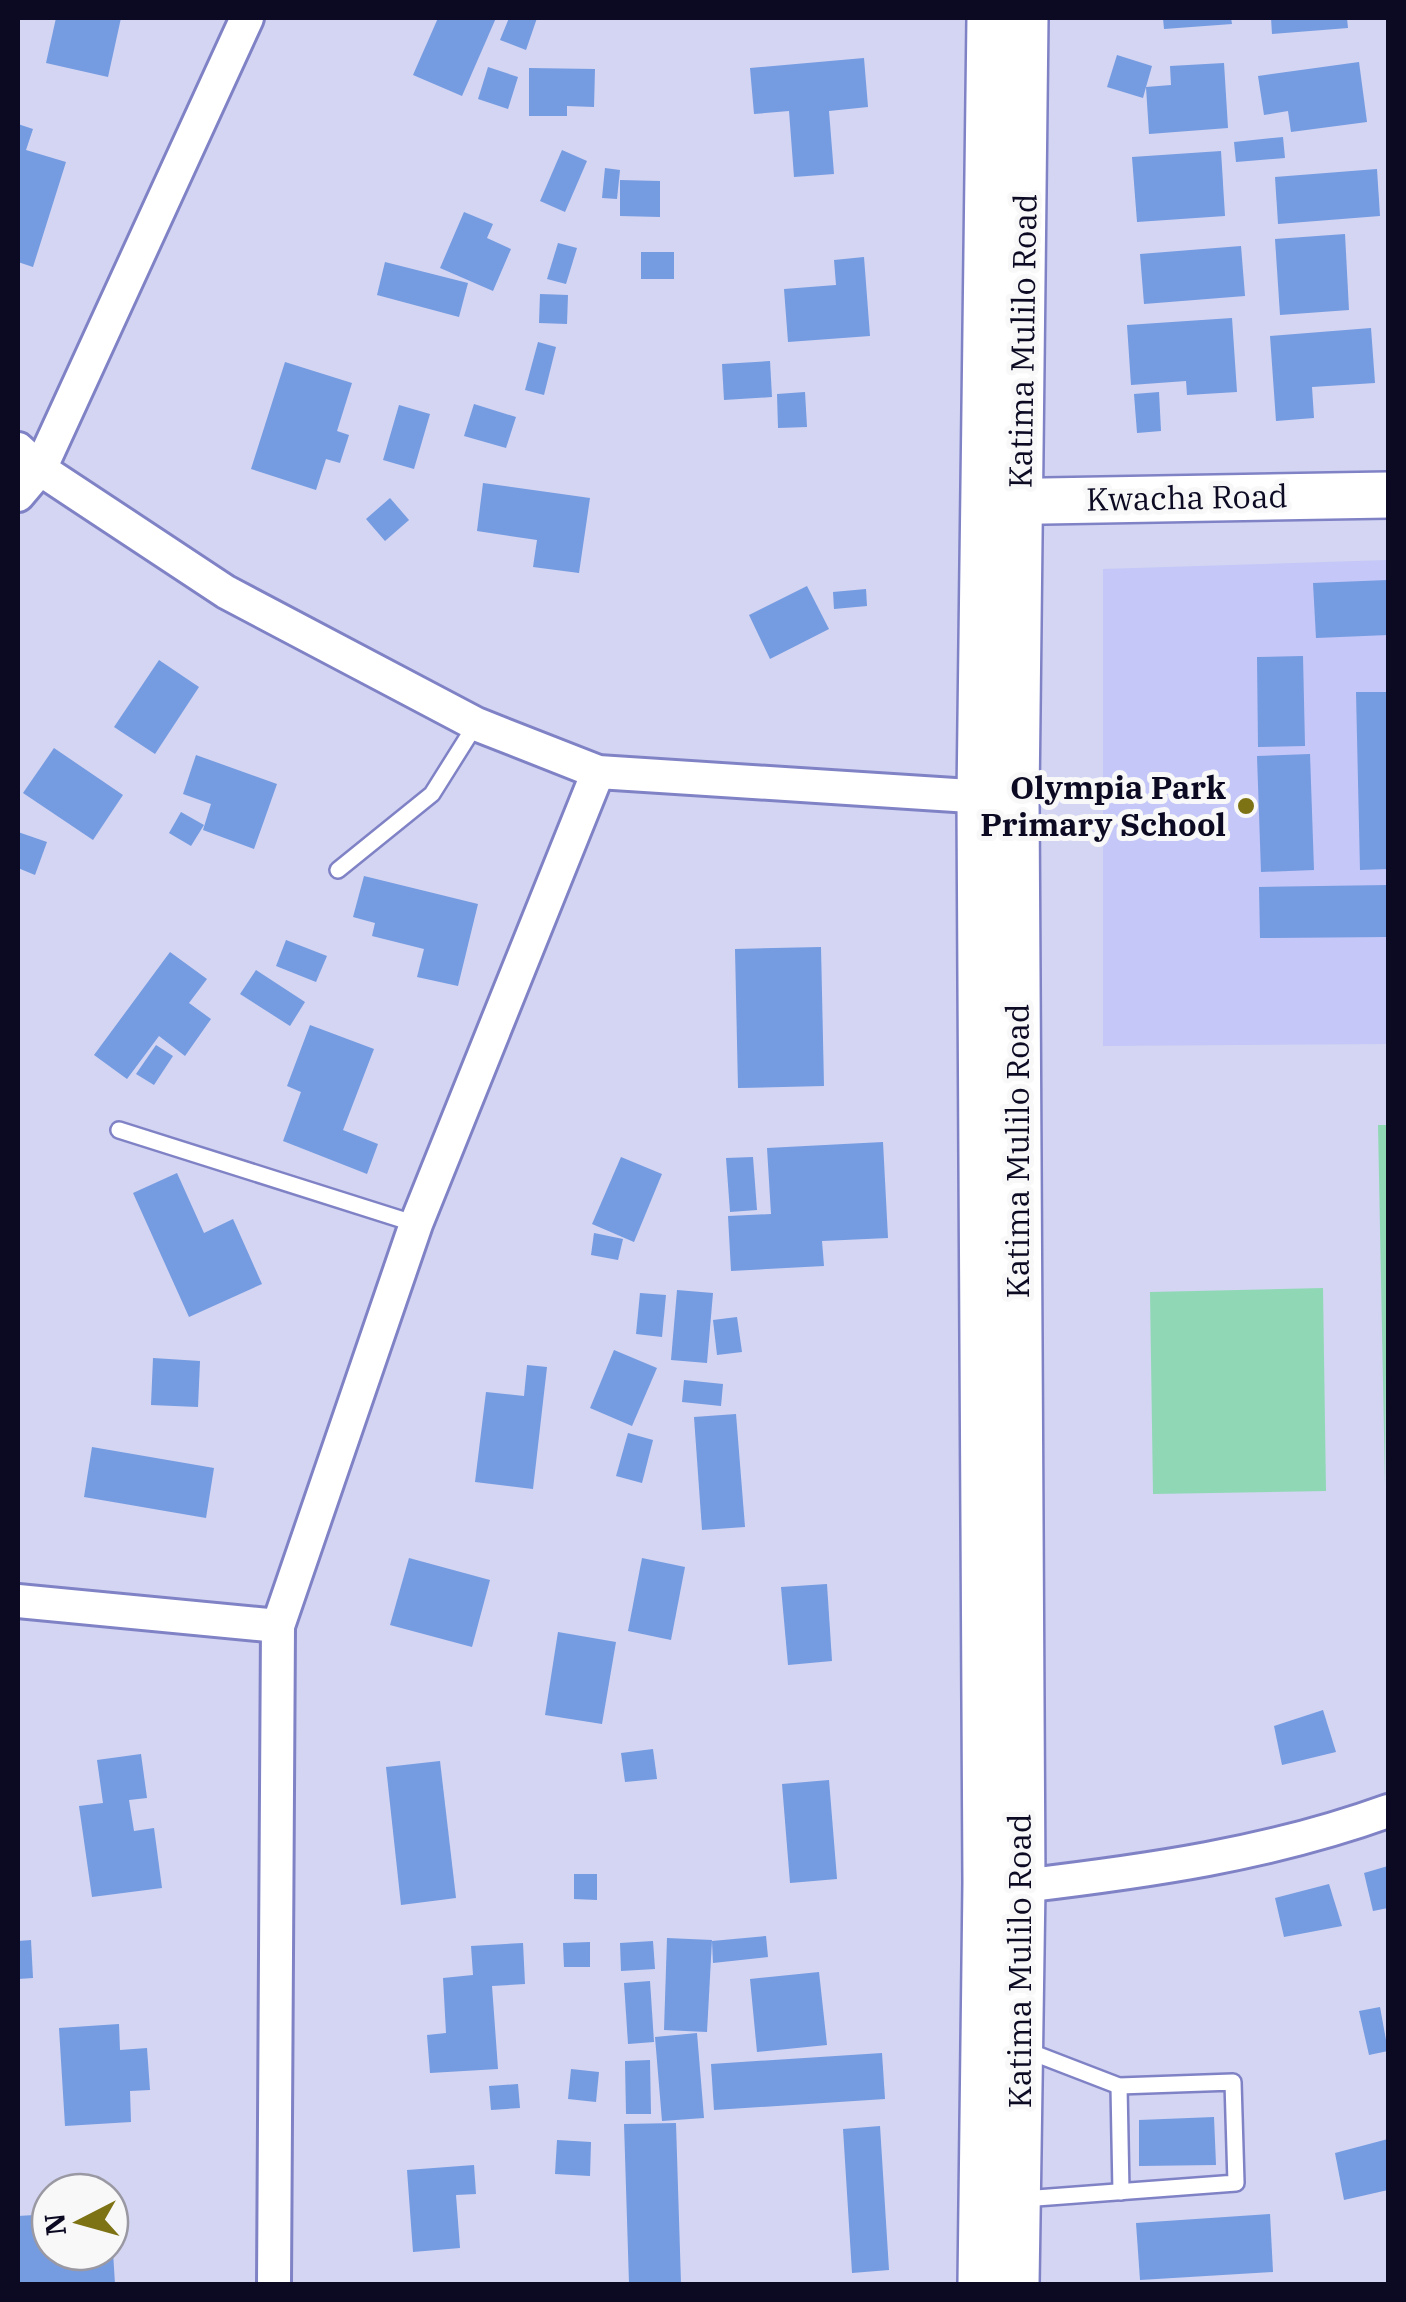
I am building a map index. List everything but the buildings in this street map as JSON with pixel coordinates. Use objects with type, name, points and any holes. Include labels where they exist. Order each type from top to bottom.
[{"type":"main road","name":"Katima Mulilo Road","points":[[990,18],[1003,502]]},
{"type":"main road","name":"Katima Mulilo Road","points":[[1016,2284],[1000,2200],[998,798],[1003,502],[1026,18]]},
{"type":"main road","name":"Kwacha Road","points":[[1003,502],[1388,494]]},
{"type":"main road","name":"Katima Mulilo Road","points":[[998,798],[1022,1886],[1002,2048]]},
{"type":"main road","name":"Katima Mulilo Road","points":[[981,2284],[1000,2200]]},
{"type":"street","points":[[18,496],[29,459],[246,18]]},
{"type":"street","points":[[29,459],[226,592],[476,724],[598,772],[998,798]]},
{"type":"street","points":[[274,2284],[278,1626],[416,1224],[598,772]]},
{"type":"street","points":[[18,1601],[278,1626]]},
{"type":"street","points":[[1022,1886],[1193,1865],[1324,1834],[1388,1811]]},
{"type":"lane","points":[[338,870],[432,794],[476,724]]},
{"type":"lane","points":[[120,1130],[416,1224]]},
{"type":"lane","points":[[1000,2200],[1236,2183],[1233,2082],[1118,2086],[1002,2048]]},
{"type":"lane","points":[[1118,2086],[1122,2192]]},
{"type":"shaded area","name":"Olympia Park Primary School","points":[[1388,560],[1388,1044],[1103,1046],[1103,569]]},
{"type":"green space","points":[[1378,1125],[1388,1125],[1385,1485]]},
{"type":"green space","points":[[1323,1288],[1326,1491],[1153,1494],[1150,1292]]},
{"type":"place","name":"Olympia Park Primary School","points":[[1246,806]]}]
